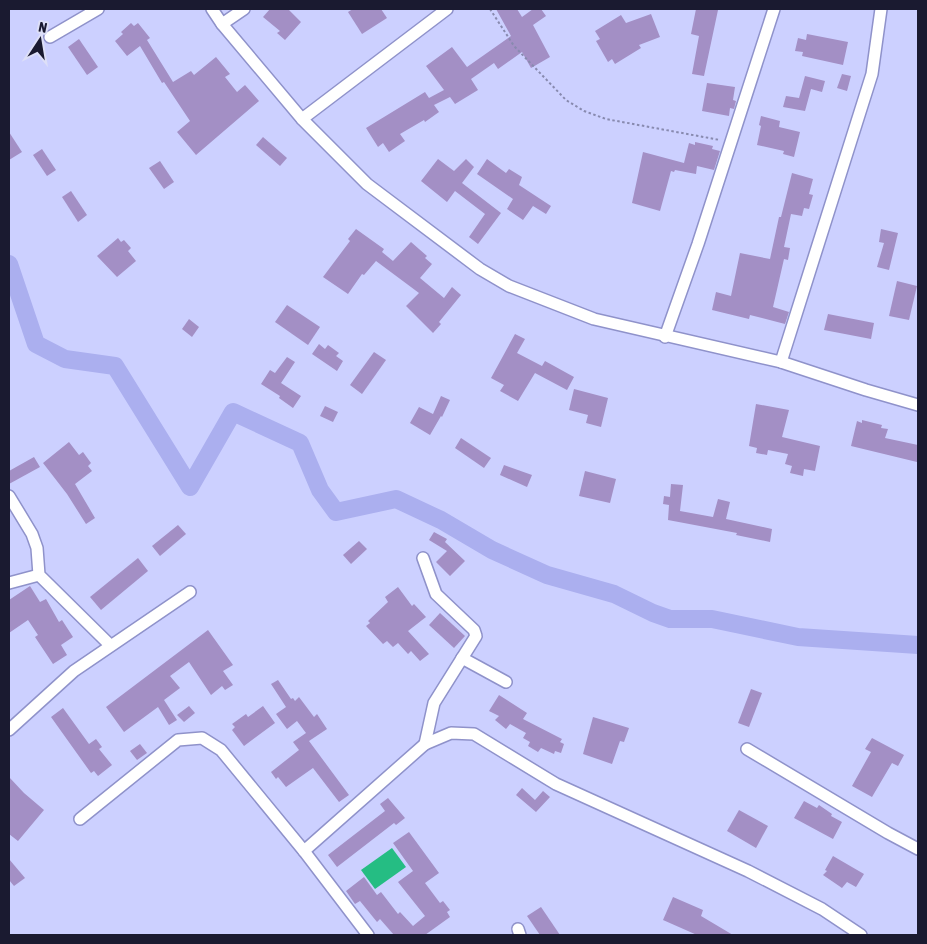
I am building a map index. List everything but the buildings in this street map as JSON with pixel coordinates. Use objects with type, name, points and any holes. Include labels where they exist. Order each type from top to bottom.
[{"type":"street","points":[[50,37],[98,9]]},
{"type":"street","points":[[212,9],[222,24],[302,119],[368,184],[480,269],[509,286],[594,319],[665,337],[781,362],[852,386],[918,405]]},
{"type":"street","points":[[222,24],[244,9]]},
{"type":"street","points":[[302,119],[447,9]]},
{"type":"street","points":[[665,337],[698,244],[774,9]]},
{"type":"street","points":[[781,362],[872,74],[881,9]]},
{"type":"street","points":[[9,496],[32,534],[37,548],[39,575],[110,645]]},
{"type":"street","points":[[423,558],[436,594],[474,630],[476,636],[434,703],[426,744]]},
{"type":"street","points":[[9,583],[39,575]]},
{"type":"street","points":[[9,730],[74,671],[190,592]]},
{"type":"street","points":[[462,658],[506,682]]},
{"type":"street","points":[[304,851],[426,744],[451,733],[474,734],[556,784],[748,871],[822,909],[861,935]]},
{"type":"street","points":[[80,819],[178,740],[202,738],[222,750],[304,851],[368,935]]},
{"type":"street","points":[[747,749],[918,849]]},
{"type":"path","points":[[490,9],[514,46],[566,100],[584,111],[606,119],[730,142]]},
{"type":"green space","points":[[392,848],[406,867],[375,889],[361,870]]},
{"type":"waterway","points":[[9,264],[36,344],[65,359],[115,366],[190,487],[233,412],[300,443],[320,490],[336,512],[396,499],[441,520],[492,550],[547,575],[614,594],[670,619],[712,619],[798,637],[918,645]]}]
